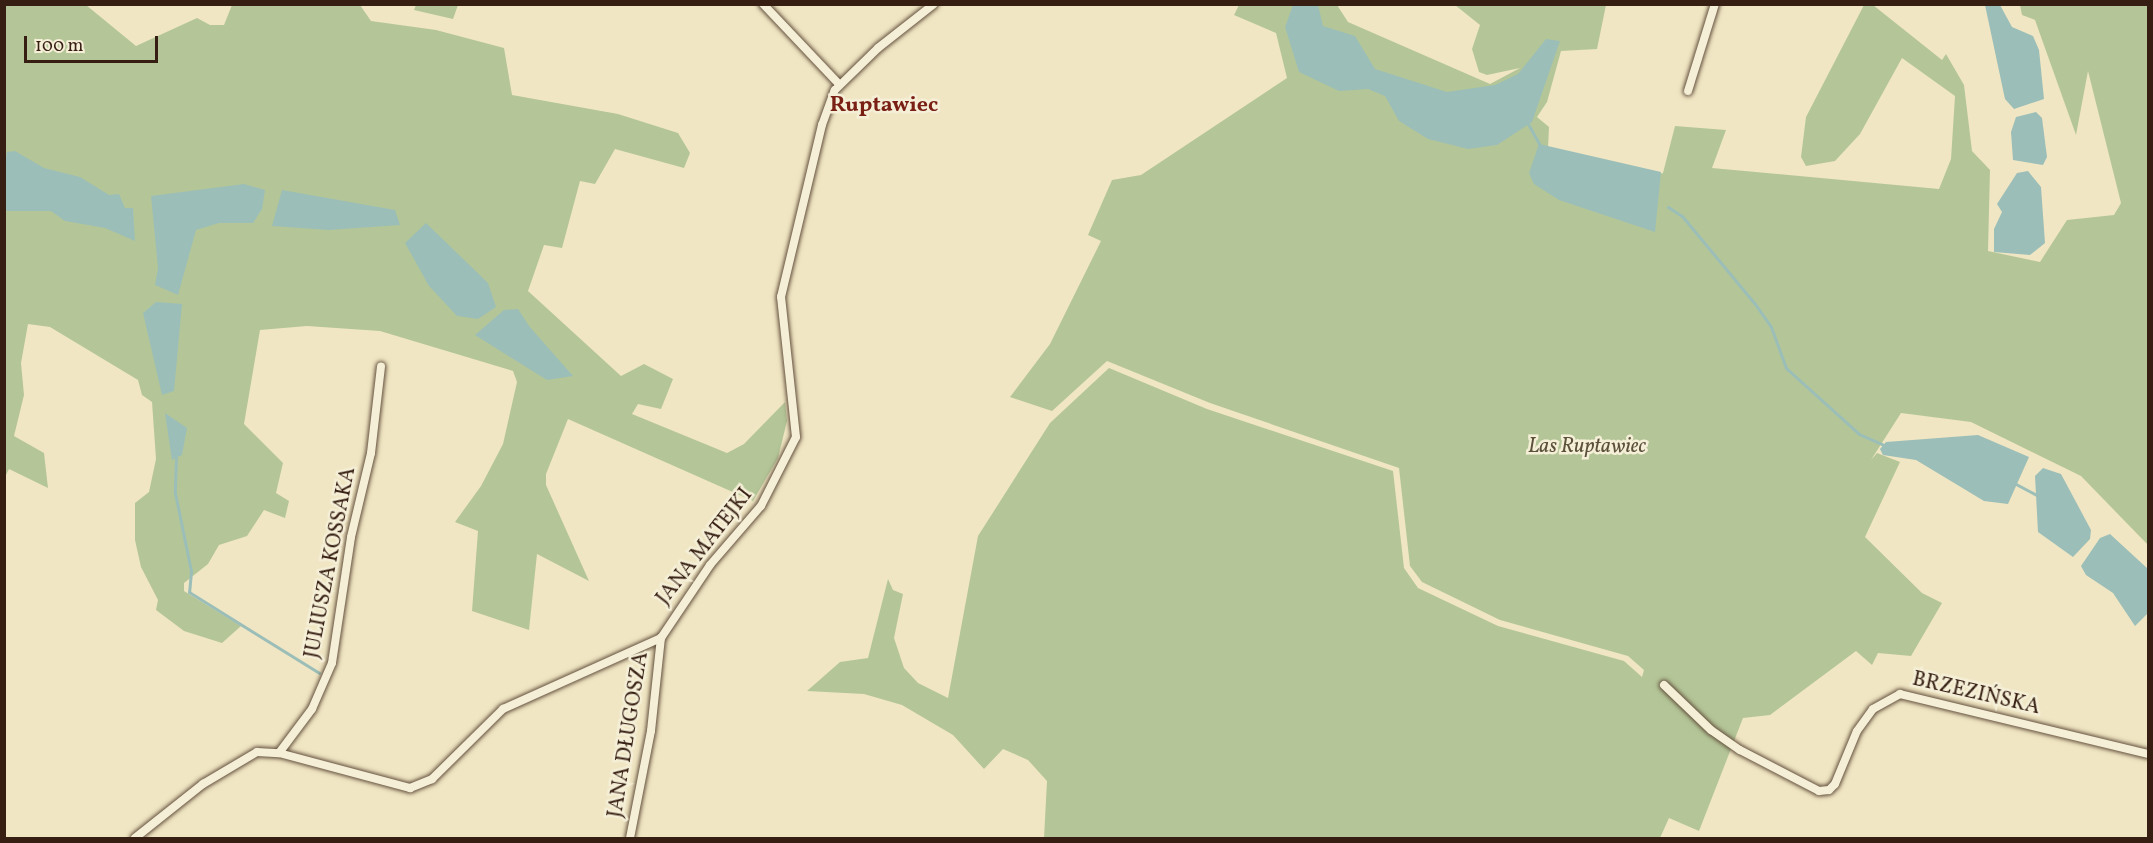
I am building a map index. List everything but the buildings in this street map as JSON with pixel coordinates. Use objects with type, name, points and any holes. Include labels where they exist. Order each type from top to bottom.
[{"type":"street","points":[[763,4],[829,68],[839,84]]},
{"type":"street","name":"JANA MATEJKI","points":[[135,838],[203,784],[257,752],[279,753],[410,788],[432,779],[503,709],[660,638],[710,565],[761,506],[796,437],[781,297],[822,125],[839,84],[934,4]]},
{"type":"street","points":[[1688,91],[1715,4]]},
{"type":"street","name":"JULIUSZA KOSSAKA","points":[[279,753],[312,709],[332,663],[345,604],[351,537],[370,453],[381,366]]},
{"type":"street","name":"JANA DŁUGOSZA","points":[[630,838],[651,731],[660,638]]},
{"type":"street","name":"BRZEZIŃSKA","points":[[1664,685],[1721,736],[1819,791],[1829,790],[1835,784],[1857,731],[1873,710],[1900,694],[2148,754]]},
{"type":"green space","points":[[416,4],[458,5],[453,19],[414,10]]},
{"type":"green space","points":[[4,5],[86,5],[136,46],[197,18],[210,25],[224,25],[232,5],[360,5],[371,21],[436,30],[504,48],[512,95],[618,114],[678,133],[690,153],[684,168],[615,149],[595,184],[580,181],[562,248],[544,245],[528,291],[621,376],[644,364],[673,379],[661,409],[638,404],[632,414],[727,453],[744,444],[785,402],[787,421],[778,458],[753,501],[568,419],[546,474],[546,485],[589,581],[537,554],[529,630],[472,611],[478,531],[455,522],[481,486],[503,444],[517,382],[513,371],[380,331],[307,326],[260,330],[244,424],[283,463],[276,493],[289,501],[285,518],[264,510],[247,536],[219,545],[208,564],[184,583],[184,591],[241,626],[222,643],[184,631],[156,610],[158,600],[141,567],[135,540],[135,503],[149,492],[156,459],[152,402],[142,395],[138,380],[50,327],[28,324],[21,363],[24,395],[14,436],[44,453],[48,488],[9,469],[5,477]]},
{"type":"green space","name":"Las Ruptawiec","points":[[1239,5],[1337,5],[1348,22],[1490,84],[1520,68],[1487,75],[1479,72],[1472,49],[1480,25],[1455,5],[1606,5],[1597,49],[1561,51],[1547,102],[1537,117],[1549,127],[1548,149],[1653,176],[1663,173],[1675,126],[1726,130],[1712,168],[1939,189],[1951,159],[1955,96],[1902,58],[1860,134],[1835,161],[1806,166],[1801,157],[1806,117],[1864,5],[1873,5],[1942,60],[1946,54],[1964,85],[1972,151],[1990,170],[1988,251],[2040,262],[2067,220],[2114,215],[2121,203],[2088,71],[2076,135],[2035,20],[2022,15],[2020,5],[2148,5],[2148,545],[2081,476],[1971,422],[1901,413],[1871,460],[1877,453],[1900,462],[1865,537],[1922,593],[1942,603],[1911,656],[1878,653],[1872,665],[1856,651],[1770,715],[1743,718],[1699,831],[1669,818],[1660,838],[1044,838],[1047,781],[1028,760],[1003,749],[984,769],[953,735],[902,705],[864,694],[807,691],[840,662],[868,658],[888,579],[893,590],[903,594],[894,638],[904,668],[918,683],[948,698],[978,536],[1050,423],[1109,368],[1207,409],[1393,471],[1404,568],[1418,588],[1498,626],[1624,661],[1642,677],[1644,670],[1628,656],[1500,620],[1422,582],[1410,566],[1399,468],[1210,403],[1107,361],[1052,411],[1010,397],[1050,344],[1101,241],[1088,235],[1112,180],[1141,175],[1287,78],[1276,33],[1234,15]]},
{"type":"water","points":[[1293,5],[1318,5],[1323,26],[1355,36],[1375,69],[1447,92],[1495,85],[1518,74],[1546,39],[1560,41],[1532,122],[1497,145],[1468,149],[1428,139],[1399,121],[1385,96],[1368,89],[1339,91],[1299,72],[1285,27]]},
{"type":"water","points":[[1985,5],[2000,5],[2012,27],[2033,36],[2039,50],[2044,99],[2014,109],[2005,99]]},
{"type":"water","points":[[2036,112],[2042,118],[2047,157],[2043,165],[2013,160],[2011,132],[2016,117]]},
{"type":"water","points":[[1539,144],[1661,172],[1655,232],[1559,200],[1534,184],[1529,173]]},
{"type":"water","points":[[15,151],[44,168],[80,177],[109,195],[119,194],[125,208],[133,208],[135,241],[105,228],[65,221],[51,211],[5,211],[7,152]]},
{"type":"water","points":[[2028,171],[2041,187],[2045,243],[2030,255],[1994,252],[1994,229],[2002,212],[1997,204],[2017,173]]},
{"type":"water","points":[[244,184],[265,190],[262,209],[253,223],[219,223],[196,230],[178,295],[155,285],[158,268],[151,196]]},
{"type":"water","points":[[282,190],[395,210],[400,225],[329,230],[272,226]]},
{"type":"water","points":[[426,223],[488,283],[496,307],[478,319],[457,316],[429,286],[405,243]]},
{"type":"water","points":[[156,302],[182,304],[174,391],[162,395],[143,313]]},
{"type":"water","points":[[518,309],[529,326],[573,376],[547,380],[475,335],[504,310]]},
{"type":"water","points":[[165,413],[187,428],[182,455],[172,460]]},
{"type":"water","points":[[1978,435],[2029,457],[2008,504],[1984,501],[1916,460],[1883,455],[1880,449],[1886,442]]},
{"type":"water","points":[[2043,468],[2061,474],[2091,530],[2090,539],[2073,557],[2038,532],[2035,476]]},
{"type":"water","points":[[2110,534],[2148,569],[2148,613],[2135,626],[2113,593],[2086,575],[2081,566],[2100,538]]},
{"type":"waterway","points":[[1527,122],[1540,145]]},
{"type":"waterway","points":[[1668,207],[1682,216],[1755,304],[1771,327],[1786,368],[1859,434],[1884,445]]},
{"type":"waterway","points":[[176,458],[175,493],[191,571],[189,592],[319,673]]},
{"type":"waterway","points":[[2014,483],[2037,495]]},
{"type":"district","name":"Ruptawiec","points":[[884,106]]}]
